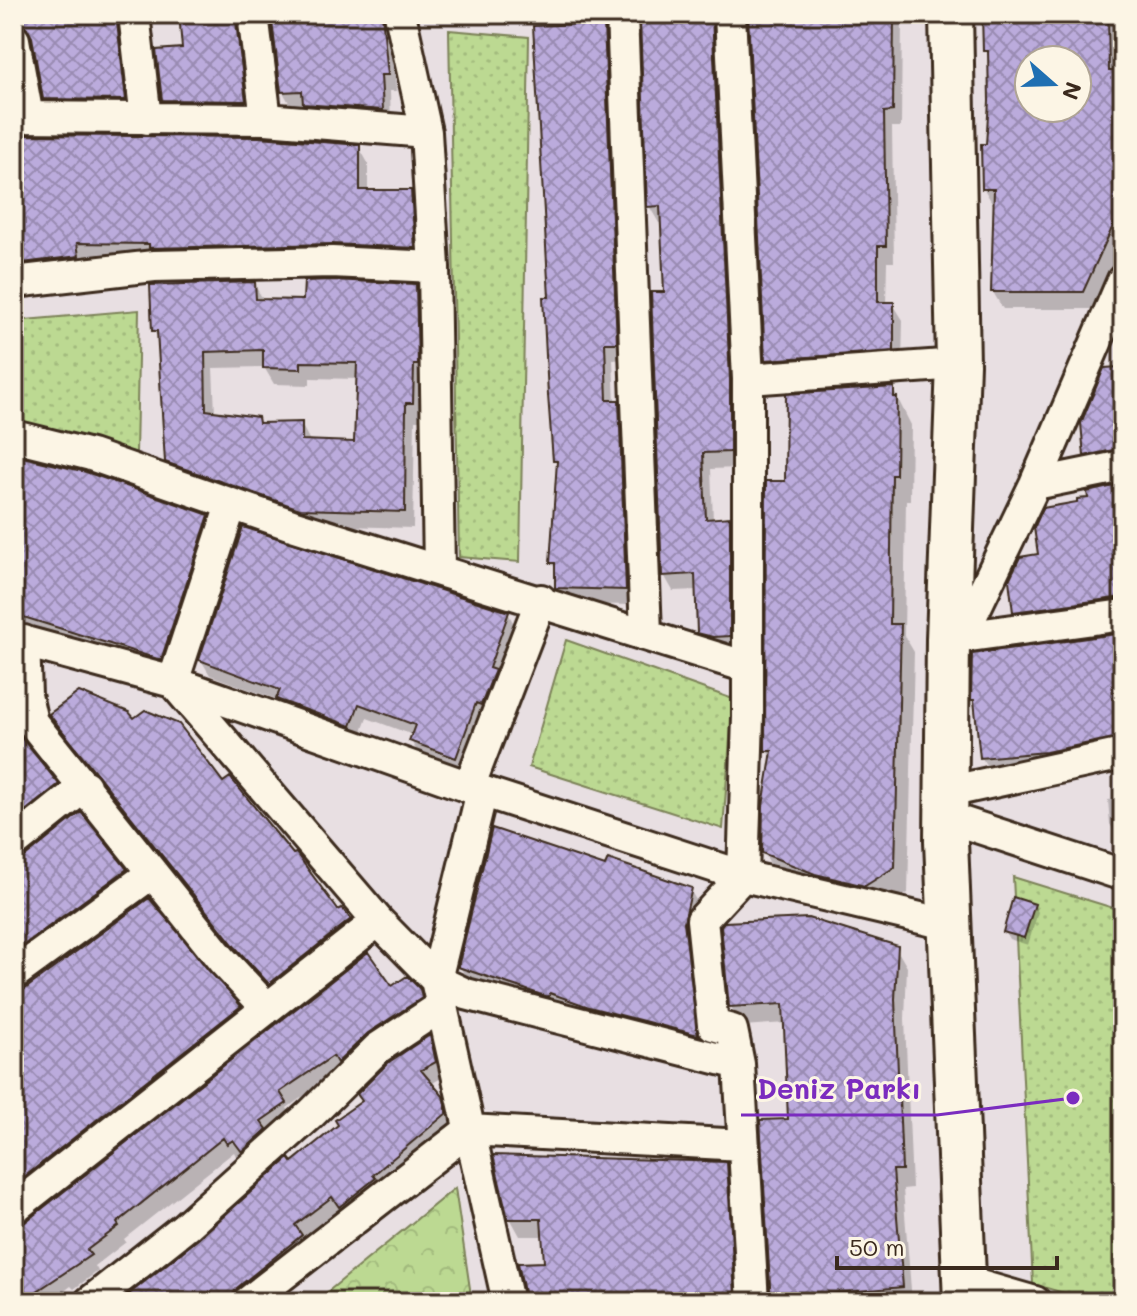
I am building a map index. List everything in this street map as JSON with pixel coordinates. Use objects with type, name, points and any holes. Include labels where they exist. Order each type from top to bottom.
[{"type":"street","points":[[134,14],[146,119]]},
{"type":"street","points":[[253,14],[266,119]]},
{"type":"street","points":[[400,14],[426,132],[434,267],[439,569]]},
{"type":"street","points":[[622,14],[646,633]]},
{"type":"street","points":[[730,14],[748,379],[743,876],[702,920],[713,1025],[732,1030],[739,1064],[753,1302]]},
{"type":"street","points":[[951,14],[958,364],[954,638],[946,804],[966,1292],[1035,1302]]},
{"type":"street","points":[[14,40],[21,117],[266,119],[426,132]]},
{"type":"street","points":[[14,282],[154,266],[332,262],[434,267]]},
{"type":"street","points":[[954,638],[1035,484],[1123,280]]},
{"type":"street","points":[[748,379],[958,364]]},
{"type":"street","points":[[14,436],[91,455],[231,505],[747,667]]},
{"type":"street","points":[[1035,484],[1123,466]]},
{"type":"street","points":[[173,682],[231,505]]},
{"type":"street","points":[[508,1302],[439,992],[476,789],[541,600]]},
{"type":"street","points":[[954,638],[1123,615]]},
{"type":"street","points":[[266,1007],[151,874],[85,786],[23,729],[26,695],[19,640],[173,682],[476,789],[743,876],[950,925]]},
{"type":"street","points":[[173,682],[439,992],[466,994],[739,1064]]},
{"type":"street","points":[[946,804],[1123,754]]},
{"type":"street","points":[[14,843],[85,786]]},
{"type":"street","points":[[946,804],[1123,875]]},
{"type":"street","points":[[14,974],[151,874]]},
{"type":"street","points":[[14,1208],[378,921]]},
{"type":"street","points":[[90,1302],[185,1227],[311,1114],[439,992]]},
{"type":"street","points":[[248,1302],[469,1130],[743,1145]]},
{"type":"green space","points":[[449,30],[529,37],[520,562],[459,557]]},
{"type":"green space","points":[[139,310],[136,453],[14,423],[14,321]]},
{"type":"green space","points":[[566,640],[733,699],[723,829],[529,767]]},
{"type":"green space","points":[[1013,877],[1123,911],[1123,1302],[1094,1302],[1033,1284]]},
{"type":"green space","points":[[455,1188],[472,1302],[315,1302]]},
{"type":"building","points":[[18,14],[116,14],[126,100],[43,99],[32,37],[27,28],[16,23]]},
{"type":"building","points":[[179,14],[235,14],[246,101],[162,100],[156,50],[182,48]]},
{"type":"building","points":[[271,14],[382,14],[388,75],[381,75],[383,110],[303,104],[302,91],[281,92]]},
{"type":"building","points":[[748,14],[894,14],[893,111],[884,112],[886,246],[878,246],[878,302],[894,302],[894,351],[765,360]]},
{"type":"building","points":[[982,14],[1108,14],[1109,71],[1123,71],[1123,204],[1083,292],[991,292],[994,189],[982,189],[981,144],[986,144],[988,51],[983,51]]},
{"type":"building","points":[[712,16],[730,379],[730,452],[703,453],[706,519],[730,517],[730,636],[713,637],[697,633],[695,574],[662,576],[651,292],[664,292],[660,206],[647,207],[640,20]]},
{"type":"building","points":[[604,23],[617,343],[605,343],[607,400],[619,400],[626,590],[555,588],[555,563],[550,563],[557,461],[553,461],[548,395],[543,297],[549,297],[533,26]]},
{"type":"building","points":[[14,135],[259,137],[360,145],[360,190],[411,190],[415,248],[332,244],[149,248],[149,244],[77,243],[79,256],[14,264]]},
{"type":"building","points":[[304,281],[416,284],[418,365],[414,365],[413,403],[406,403],[405,512],[300,509],[165,462],[157,331],[152,331],[150,285],[255,282],[256,299],[303,300]],"holes":[[[263,350],[263,368],[301,369],[301,362],[357,363],[354,442],[302,440],[302,422],[259,423],[258,417],[206,410],[205,352]]]},
{"type":"building","points":[[1119,367],[1123,448],[1084,456],[1081,423],[1104,368]]},
{"type":"building","points":[[894,387],[894,397],[897,397],[896,475],[892,475],[890,624],[901,624],[895,867],[865,886],[815,874],[762,853],[763,806],[772,751],[765,751],[766,481],[785,481],[786,394]]},
{"type":"building","points":[[14,455],[86,472],[209,515],[161,660],[14,614]]},
{"type":"building","points":[[1123,484],[1123,597],[1013,612],[1009,580],[1020,557],[1038,554],[1034,528],[1043,508],[1077,502],[1077,499],[1088,498],[1087,492]]},
{"type":"building","points":[[243,527],[509,612],[489,668],[495,670],[481,705],[476,703],[456,758],[409,741],[415,725],[359,704],[351,726],[276,699],[280,690],[199,660]]},
{"type":"building","points":[[1123,633],[1123,736],[1046,752],[980,758],[974,700],[971,700],[972,654]]},
{"type":"building","points":[[79,692],[129,712],[134,718],[145,710],[179,724],[223,782],[230,777],[293,854],[296,853],[338,910],[342,908],[351,919],[269,984],[236,948],[49,714]]},
{"type":"building","points":[[20,736],[59,784],[14,820],[14,740]]},
{"type":"building","points":[[81,812],[127,869],[14,952],[14,861],[25,857]]},
{"type":"building","points":[[492,828],[605,866],[608,859],[692,888],[684,922],[698,1035],[589,1007],[550,993],[549,997],[458,967]]},
{"type":"building","points":[[1013,897],[1035,904],[1024,938],[1003,932]]},
{"type":"building","points":[[149,898],[241,1006],[14,1185],[14,992],[25,989]]},
{"type":"building","points":[[808,918],[898,946],[895,999],[902,1170],[893,1170],[903,1287],[814,1295],[815,1302],[771,1302],[760,1120],[788,1119],[783,1004],[729,1007],[721,926],[724,922]]},
{"type":"building","points":[[368,952],[392,986],[407,976],[420,989],[422,998],[368,1033],[337,1063],[333,1056],[280,1092],[287,1103],[261,1121],[267,1129],[242,1152],[233,1140],[227,1144],[223,1138],[117,1223],[119,1226],[87,1250],[91,1255],[21,1302],[14,1302],[14,1226],[25,1222]]},
{"type":"building","points":[[430,1035],[436,1062],[421,1070],[443,1096],[447,1113],[373,1175],[376,1178],[339,1207],[332,1197],[295,1225],[302,1235],[237,1288],[230,1302],[119,1302],[197,1240],[289,1158],[292,1162],[338,1125],[335,1120],[362,1101],[357,1094],[389,1062]]},
{"type":"building","points":[[493,1155],[727,1162],[735,1296],[644,1302],[526,1302],[518,1263],[544,1262],[541,1219],[508,1219]]},
{"type":"place","name":"Deniz Parkı","points":[[1073,1098]]}]
